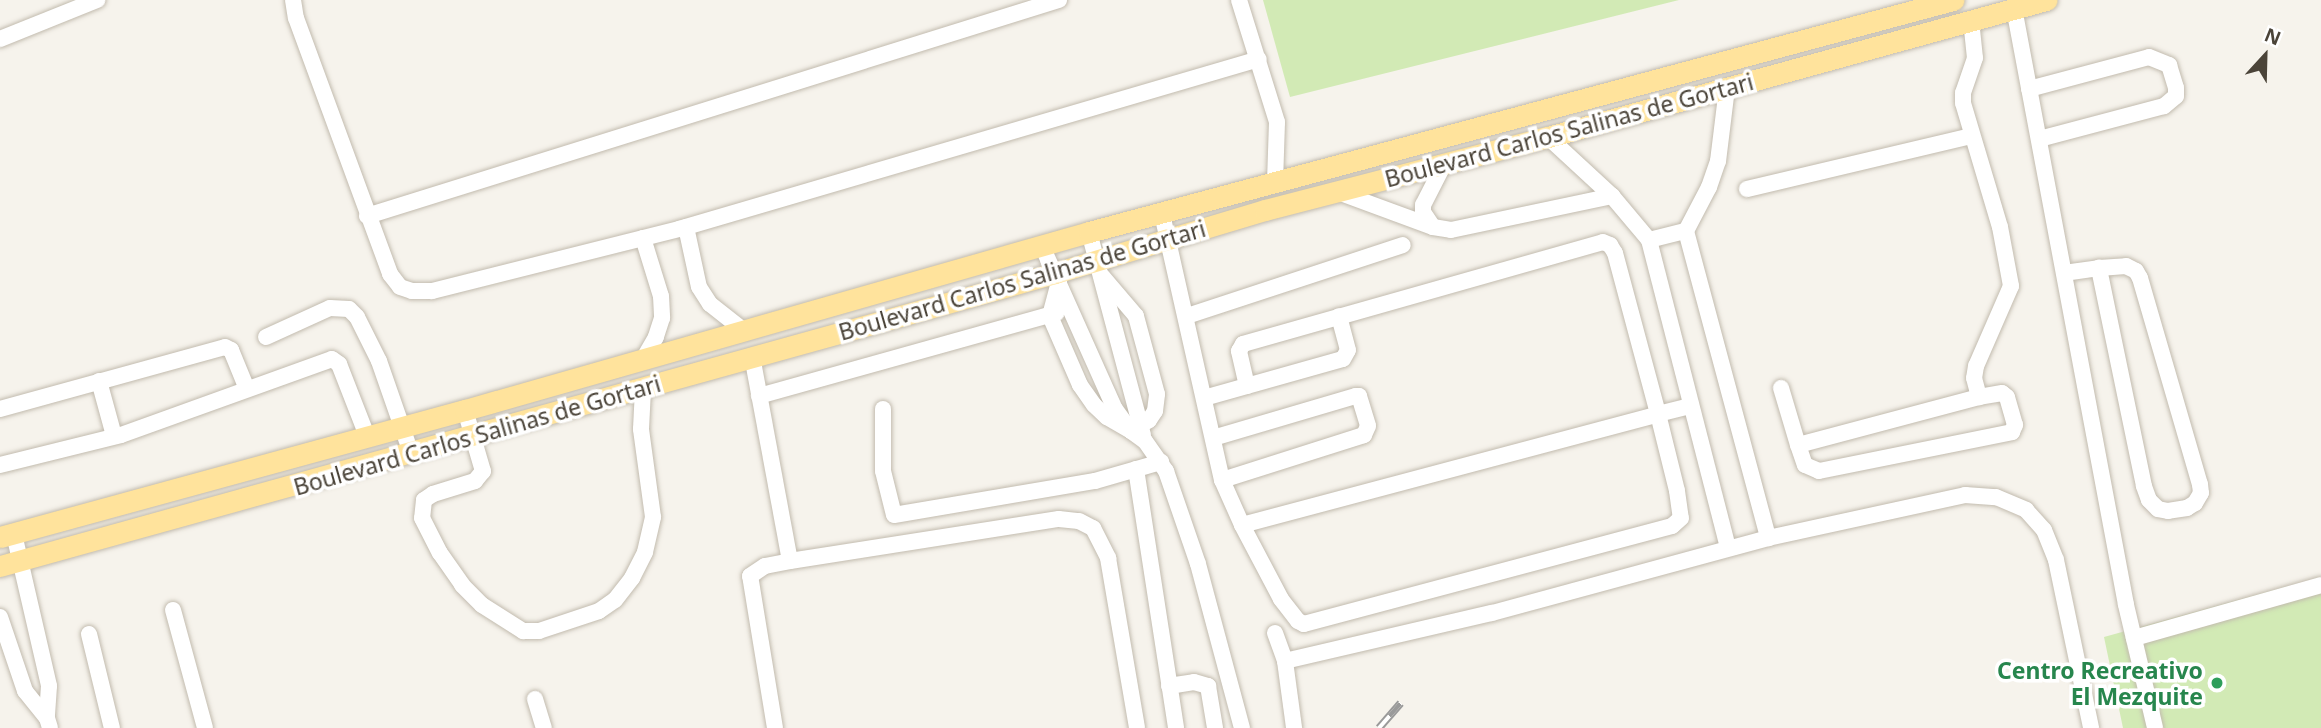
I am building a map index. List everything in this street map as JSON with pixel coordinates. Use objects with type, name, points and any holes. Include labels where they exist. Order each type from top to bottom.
[{"type":"main road","name":"Boulevard Carlos Salinas de Gortari","points":[[7,535],[465,410],[1089,232],[1953,0]]},
{"type":"main road","name":"Boulevard Carlos Salinas de Gortari","points":[[0,566],[643,389],[752,356],[1100,268],[1168,240],[1265,210],[1548,137],[2046,0]]},
{"type":"street","points":[[0,39],[97,0]]},
{"type":"street","points":[[293,0],[296,18],[390,274],[400,287],[412,291],[432,291],[687,227],[1259,59]]},
{"type":"street","points":[[367,216],[1059,0]]},
{"type":"street","points":[[1239,0],[1277,122],[1275,181]]},
{"type":"street","points":[[2014,8],[2134,638],[2155,728]]},
{"type":"street","points":[[1971,20],[1975,58],[1963,93],[1971,136],[2000,227],[2011,290],[1976,366],[1974,378],[1979,397]]},
{"type":"street","points":[[2029,89],[2149,57],[2169,65],[2176,88],[2175,96],[2164,106],[2039,139]]},
{"type":"street","points":[[1727,88],[1718,161],[1709,187],[1686,231],[1768,538]]},
{"type":"street","points":[[1747,189],[1971,136]]},
{"type":"street","points":[[1548,137],[1612,196],[1650,240],[1690,406],[1728,547]]},
{"type":"street","points":[[1433,227],[1423,212],[1423,205],[1444,164]]},
{"type":"street","points":[[1338,192],[1433,227],[1451,230],[1612,196]]},
{"type":"street","points":[[1162,214],[1222,480],[1281,599],[1298,621],[1304,624],[1678,522],[1681,512],[1658,414],[1615,253],[1607,243],[1596,242],[1241,346],[1239,351],[1247,386]]},
{"type":"street","points":[[687,227],[699,287],[710,304],[743,330]]},
{"type":"street","points":[[1650,240],[1686,231]]},
{"type":"street","points":[[1089,232],[1121,347],[1139,433]]},
{"type":"street","points":[[643,238],[660,296],[662,318],[656,337],[644,358]]},
{"type":"street","points":[[1187,316],[1403,245]]},
{"type":"street","points":[[1042,246],[1115,409],[1139,433],[1161,462],[1198,564],[1242,728]]},
{"type":"street","points":[[2064,273],[2099,268],[2126,267],[2136,271],[2140,278],[2200,484],[2200,493],[2195,503],[2187,508],[2168,511],[2158,509],[2146,493],[2099,268]]},
{"type":"street","points":[[1100,268],[1131,307],[1157,394],[1155,411],[1139,433]]},
{"type":"street","points":[[1057,278],[1050,316],[1080,385],[1094,405],[1107,417],[1139,433]]},
{"type":"street","points":[[1112,313],[1131,307]]},
{"type":"street","points":[[266,337],[330,308],[349,309],[374,349],[411,453]]},
{"type":"street","points":[[759,396],[1071,309]]},
{"type":"street","points":[[1204,398],[1346,356],[1348,347],[1339,316]]},
{"type":"street","points":[[0,409],[225,346],[231,351],[247,389]]},
{"type":"street","points":[[1093,356],[1121,347]]},
{"type":"street","points":[[752,356],[790,561]]},
{"type":"street","points":[[0,465],[114,436],[326,360],[336,361],[367,436]]},
{"type":"street","points":[[99,381],[114,436]]},
{"type":"street","points":[[1781,388],[1798,445],[1805,465],[1819,471],[2012,432],[2015,425],[2007,397],[2001,393],[1798,445]]},
{"type":"street","points":[[465,410],[483,463],[481,476],[433,494],[421,507],[422,518],[461,585],[482,605],[516,628],[539,631],[598,611],[615,600],[632,578],[645,551],[653,517],[641,429],[643,389]]},
{"type":"street","points":[[1213,438],[1356,396],[1359,396],[1368,425],[1364,435],[1222,480]]},
{"type":"street","points":[[1242,525],[1690,406]]},
{"type":"street","points":[[883,409],[883,471],[894,515],[889,527],[890,546]]},
{"type":"street","points":[[894,515],[1095,481],[1161,462]]},
{"type":"street","points":[[1136,469],[1176,728]]},
{"type":"street","points":[[1285,661],[1492,613],[1728,547],[1965,495],[1996,497],[2026,510],[2044,530],[2056,560],[2091,728]]},
{"type":"street","points":[[775,728],[750,576],[765,566],[790,561],[1059,519],[1079,521],[1093,528],[1108,558],[1138,728]]},
{"type":"street","points":[[7,535],[22,560],[49,686],[48,723]]},
{"type":"street","points":[[2134,638],[2321,585]]},
{"type":"street","points":[[173,610],[205,728]]},
{"type":"street","points":[[0,617],[25,691],[48,723]]},
{"type":"street","points":[[1275,633],[1285,661],[1294,728]]},
{"type":"street","points":[[89,634],[112,728]]},
{"type":"street","points":[[1169,686],[1194,682],[1208,686],[1215,728]]},
{"type":"street","points":[[535,699],[544,728]]},
{"type":"green space","points":[[1263,0],[1679,0],[1290,97]]},
{"type":"green space","name":"Centro Recreativo El Mezquite","points":[[2321,577],[2321,728],[2123,728],[2104,637]]},
{"type":"railway","points":[[1379,728],[1401,703]]},
{"type":"place","name":"Centro Recreativo El Mezquite","points":[[2217,683]]}]
